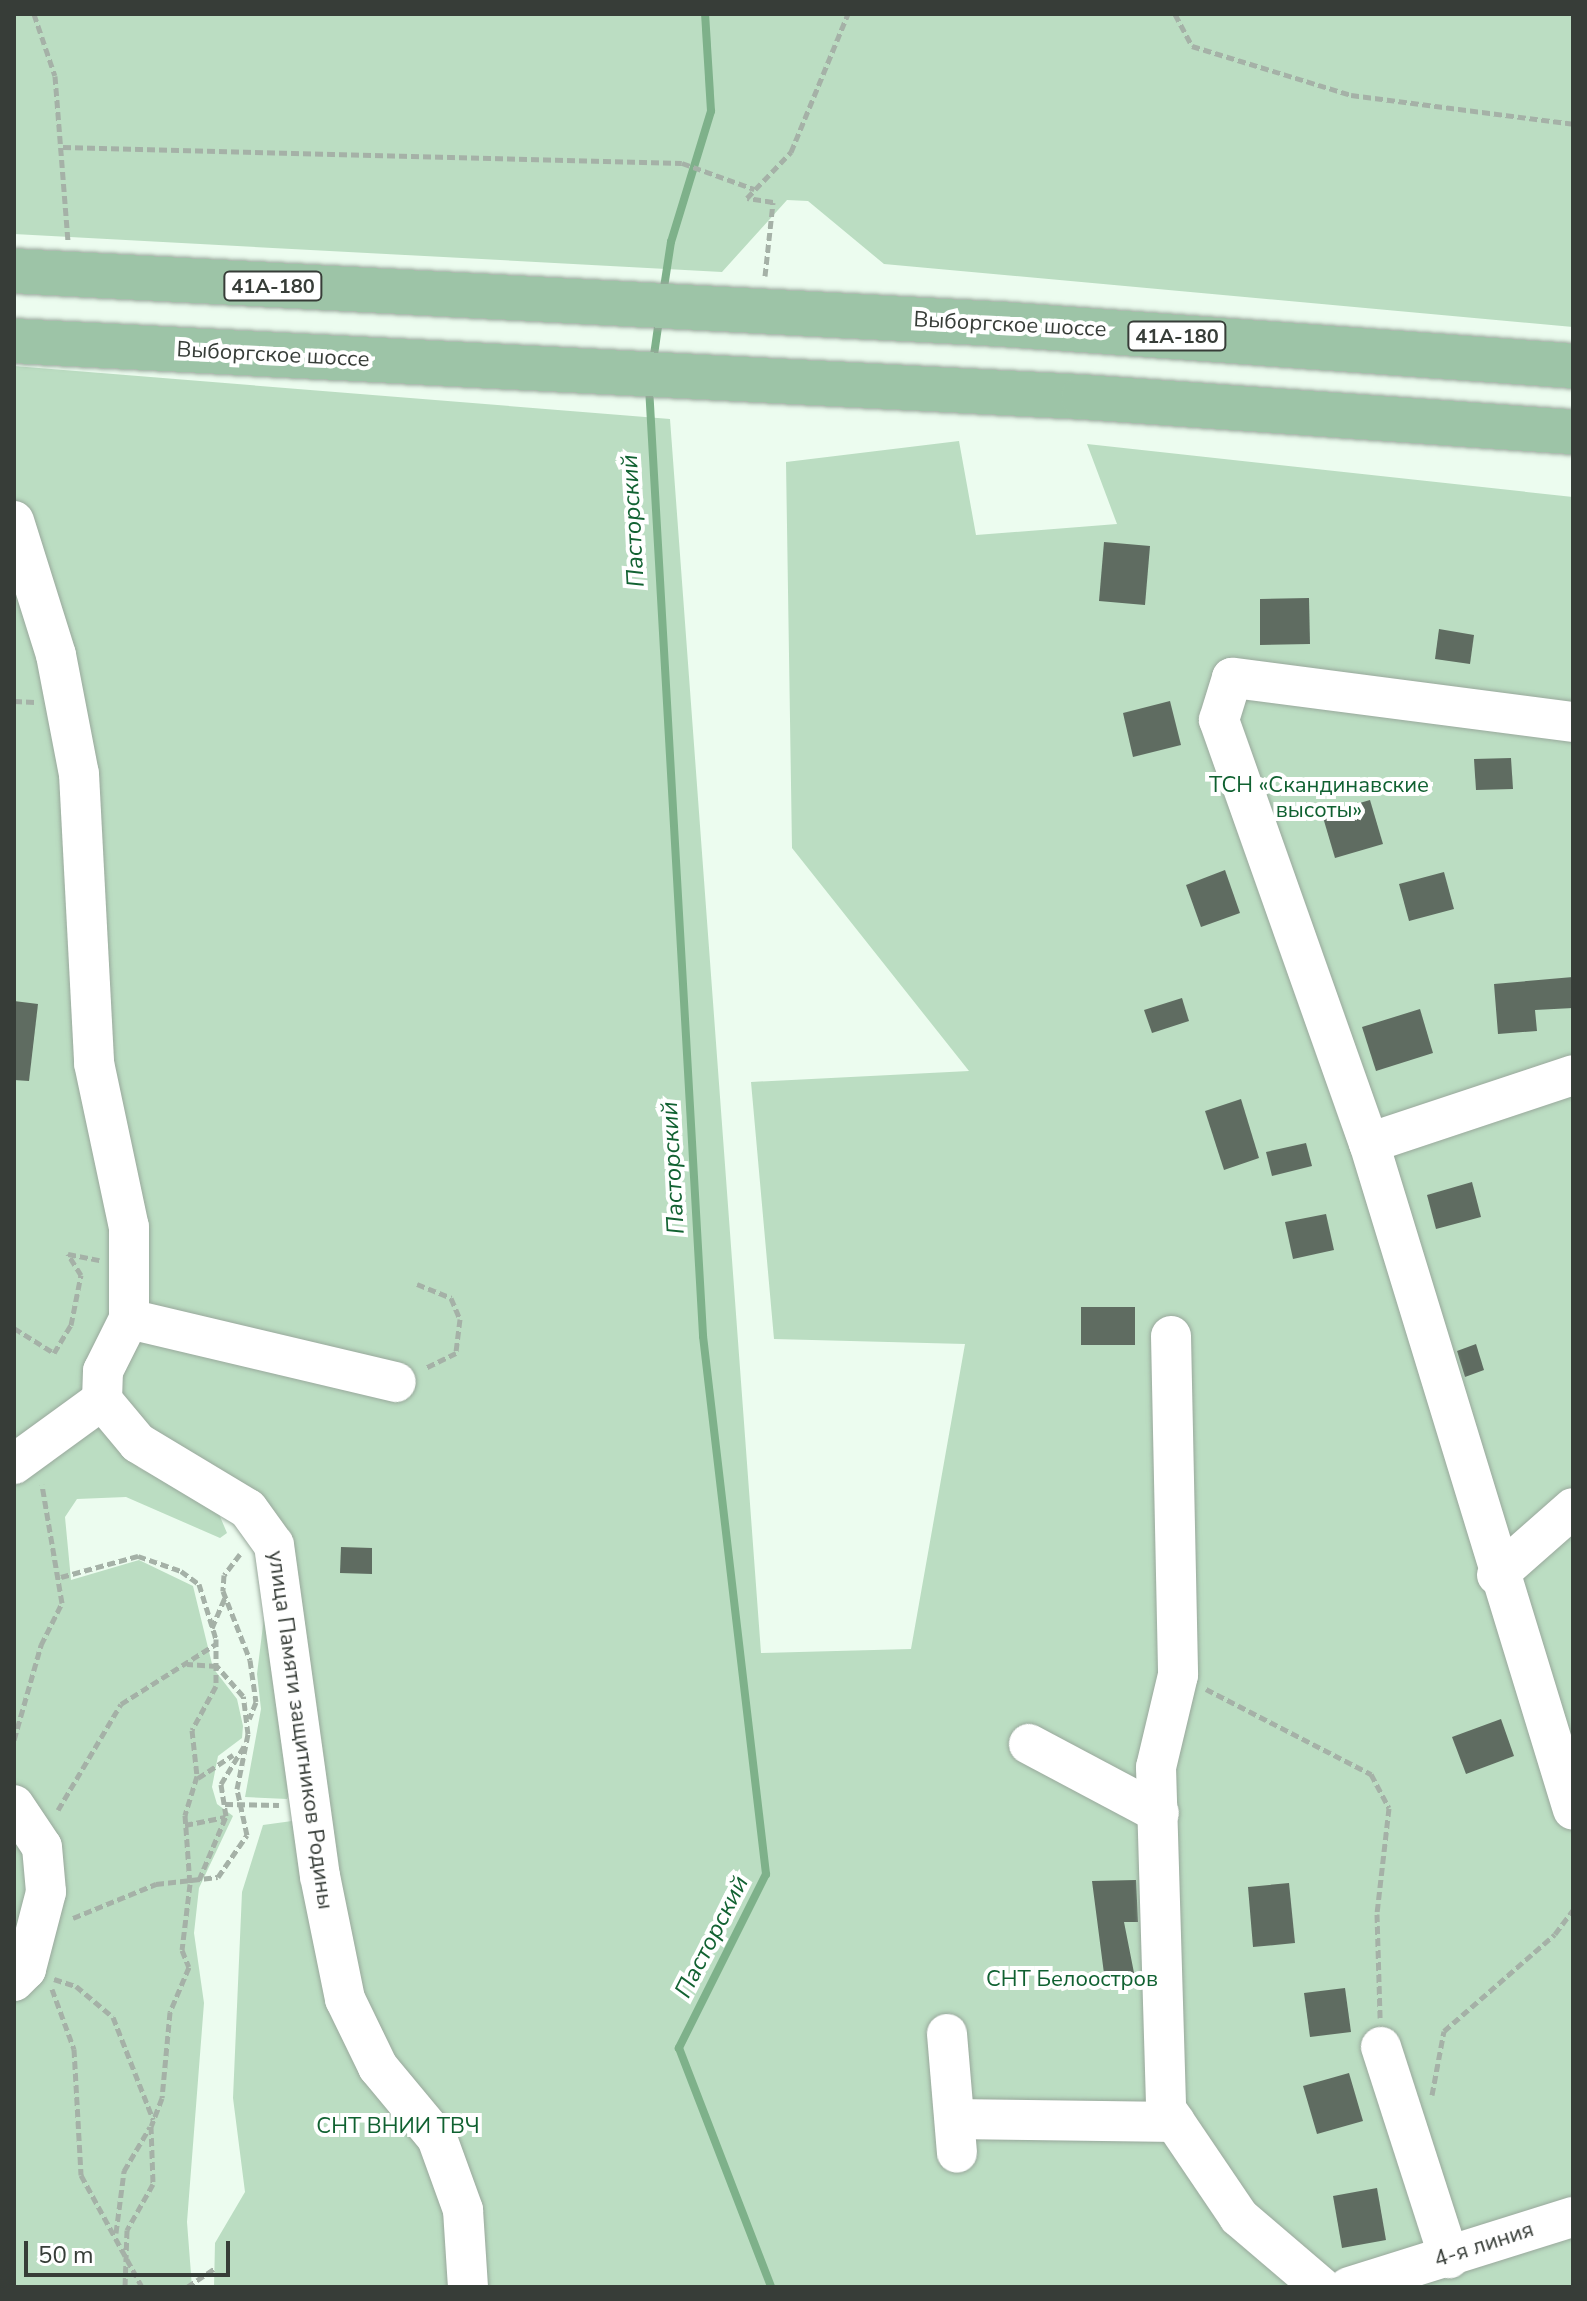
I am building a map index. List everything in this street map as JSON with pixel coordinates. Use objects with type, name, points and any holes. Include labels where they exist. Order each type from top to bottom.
[{"type":"main road","name":"41А-180","points":[[14,271],[771,312]]},
{"type":"main road","name":"Выборгское шоссе","points":[[771,312],[1573,366]]},
{"type":"main road","name":"Выборгское шоссе","points":[[14,341],[943,391],[1573,432]]},
{"type":"street","points":[[14,521],[53,643],[79,774],[83,960],[98,1096],[129,1227],[129,1319],[103,1371],[102,1400],[14,1464]]},
{"type":"street","points":[[1573,722],[1232,678],[1219,720],[1369,1143],[1497,1575],[1573,1810]]},
{"type":"street","points":[[1369,1143],[1573,1075]]},
{"type":"street","points":[[129,1319],[396,1382]]},
{"type":"street","points":[[1171,1336],[1178,1675],[1156,1767],[1160,2010],[1166,2109],[1239,2217],[1321,2287]]},
{"type":"street","name":"улица Памяти защитников Родины","points":[[102,1400],[138,1443],[248,1509],[274,1545],[320,1876],[345,1999],[378,2067],[437,2138],[463,2210],[468,2287]]},
{"type":"street","points":[[1497,1575],[1573,1508]]},
{"type":"street","points":[[1029,1744],[1159,1813]]},
{"type":"street","points":[[14,1805],[40,1844],[45,1909],[34,1947],[14,1981]]},
{"type":"street","points":[[947,2034],[956,2136],[1175,2122]]},
{"type":"street","points":[[1381,2047],[1449,2258]]},
{"type":"street","name":"4-я линия","points":[[1349,2287],[1573,2217]]},
{"type":"path","points":[[34,14],[55,76],[63,147],[69,257]]},
{"type":"path","points":[[771,312],[773,202],[747,198],[791,152],[848,14]]},
{"type":"path","points":[[1175,14],[1192,46],[1351,95],[1573,124]]},
{"type":"path","points":[[63,147],[682,163],[754,189]]},
{"type":"path","points":[[14,1328],[54,1353],[71,1325],[81,1275],[68,1254],[110,1264]]},
{"type":"path","points":[[417,1284],[451,1298],[460,1319],[456,1353]]},
{"type":"path","points":[[14,1740],[41,1645],[62,1603],[61,1577],[41,1487],[49,1437]]},
{"type":"path","points":[[61,1577],[145,1558],[196,1579],[216,1644],[214,1692],[192,1730],[196,1780],[185,1825],[190,1884],[182,1950],[189,1967],[173,1994],[151,2126],[124,2171],[116,2236]]},
{"type":"path","points":[[34,1947],[79,1914],[156,1884],[190,1884],[218,1877],[247,1835],[238,1802],[249,1720],[256,1702],[250,1660],[224,1594],[212,1628]]},
{"type":"path","points":[[40,1844],[121,1704],[148,1680],[187,1664],[216,1644]]},
{"type":"path","points":[[187,1664],[217,1666],[243,1696],[249,1720]]},
{"type":"path","points":[[1178,1675],[1371,1774],[1389,1808],[1377,1914],[1381,2047]]},
{"type":"path","points":[[196,1780],[234,1755],[246,1743]]},
{"type":"path","points":[[199,1880],[226,1817],[221,1784],[234,1755]]},
{"type":"path","points":[[225,1804],[238,1802]]},
{"type":"path","points":[[185,1825],[226,1817]]},
{"type":"path","points":[[1416,2151],[1444,2031],[1555,1934],[1573,1910]]},
{"type":"path","points":[[142,2287],[125,2249],[81,2175],[74,2049],[42,1973],[76,1986],[113,2017],[153,2119]]},
{"type":"path","points":[[125,2287],[127,2230],[153,2184],[151,2126]]},
{"type":"path","points":[[187,2287],[215,2268]]},
{"type":"green space","points":[[14,14],[1573,14],[1573,327],[884,264],[808,201],[787,200],[722,272],[14,234]]},
{"type":"green space","points":[[14,366],[670,419],[761,1653],[911,1649],[965,1344],[774,1339],[751,1082],[969,1071],[792,848],[786,462],[959,441],[976,535],[1117,524],[1087,444],[1573,497],[1573,2287],[214,2287],[215,2243],[245,2192],[233,2098],[242,1892],[263,1825],[314,1818],[274,1545],[248,1509],[138,1443],[102,1392],[97,1414],[117,1444],[139,1468],[216,1507],[227,1533],[220,1538],[126,1497],[77,1499],[65,1517],[71,1580],[139,1560],[193,1586],[213,1668],[237,1699],[243,1726],[242,1738],[218,1756],[212,1787],[217,1804],[233,1816],[199,1888],[194,1933],[204,2003],[187,2222],[192,2287],[14,2287]]},
{"type":"green space","points":[[266,1601],[290,1792],[287,1799],[245,1797],[261,1709],[257,1674]]},
{"type":"building","points":[[1104,542],[1150,546],[1145,605],[1099,601]]},
{"type":"building","points":[[1309,598],[1310,644],[1260,645],[1260,599]]},
{"type":"building","points":[[1439,629],[1474,635],[1470,664],[1435,659]]},
{"type":"building","points":[[1170,701],[1181,745],[1133,757],[1123,713]]},
{"type":"building","points":[[1511,758],[1513,789],[1476,790],[1474,759]]},
{"type":"building","points":[[1370,800],[1383,844],[1335,858],[1322,814]]},
{"type":"building","points":[[1225,870],[1240,913],[1201,927],[1186,885]]},
{"type":"building","points":[[1444,872],[1454,909],[1409,921],[1399,884]]},
{"type":"building","points":[[1573,977],[1573,1008],[1535,1010],[1537,1031],[1498,1034],[1494,984]]},
{"type":"building","points":[[1182,998],[1189,1021],[1152,1033],[1144,1010]]},
{"type":"building","points":[[14,1001],[38,1004],[29,1081],[14,1080]]},
{"type":"building","points":[[1420,1009],[1433,1053],[1376,1071],[1362,1027]]},
{"type":"building","points":[[1241,1099],[1259,1158],[1224,1170],[1205,1111]]},
{"type":"building","points":[[1306,1143],[1312,1166],[1272,1176],[1266,1152]]},
{"type":"building","points":[[1472,1182],[1481,1217],[1436,1229],[1427,1195]]},
{"type":"building","points":[[1326,1214],[1334,1250],[1293,1259],[1285,1222]]},
{"type":"building","points":[[1081,1307],[1135,1307],[1135,1345],[1081,1345]]},
{"type":"building","points":[[1476,1344],[1484,1370],[1465,1377],[1457,1351]]},
{"type":"building","points":[[341,1547],[372,1548],[372,1574],[340,1573]]},
{"type":"building","points":[[1501,1719],[1514,1756],[1466,1774],[1452,1737]]},
{"type":"building","points":[[1136,1880],[1138,1922],[1124,1922],[1136,1983],[1106,1989],[1092,1881]]},
{"type":"building","points":[[1289,1883],[1295,1943],[1253,1947],[1248,1887]]},
{"type":"building","points":[[1345,1988],[1351,2032],[1310,2037],[1304,1993]]},
{"type":"building","points":[[1349,2073],[1363,2121],[1317,2134],[1303,2086]]},
{"type":"building","points":[[1377,2188],[1386,2240],[1342,2248],[1333,2196]]},
{"type":"waterway","name":"Пасторский","points":[[663,294],[671,242],[711,111],[705,14]]},
{"type":"waterway","name":"Пасторский","points":[[653,362],[659,320]]},
{"type":"waterway","name":"Пасторский","points":[[649,387],[703,1336],[766,1874],[679,2048],[771,2287]]},
{"type":"park label","name":"ТСН «Скандинавские высоты»","points":[[1319,798]]},
{"type":"park label","name":"СНТ Белоостров","points":[[1072,1980]]},
{"type":"park label","name":"СНТ ВНИИ ТВЧ","points":[[398,2127]]}]
